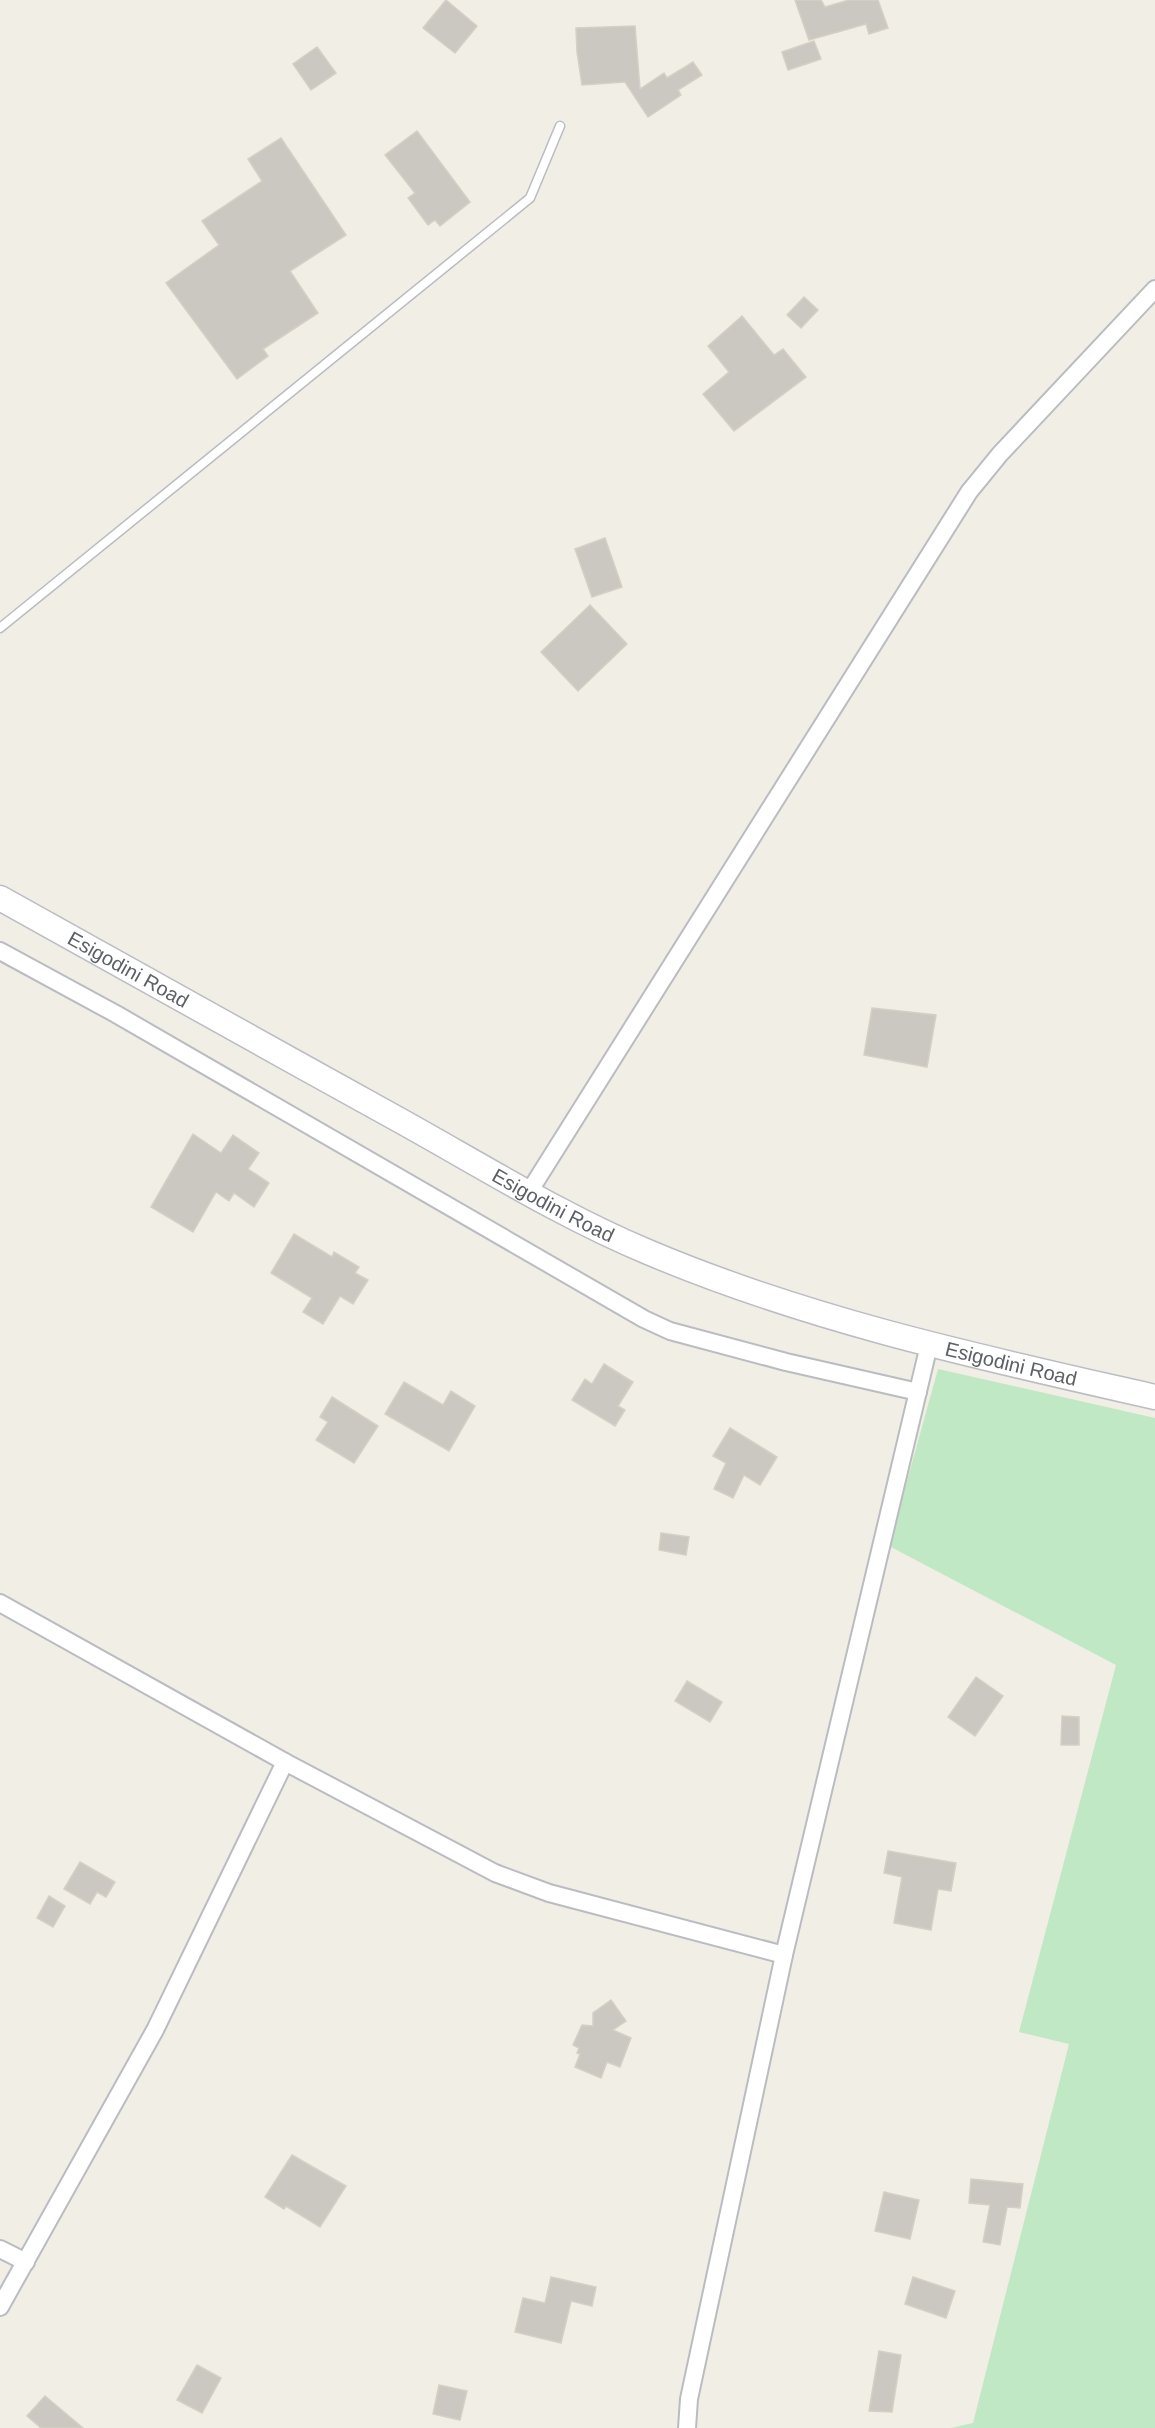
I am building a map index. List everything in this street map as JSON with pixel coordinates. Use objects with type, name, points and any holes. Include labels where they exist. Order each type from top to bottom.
[{"type":"main road","name":"Esigodini Road","points":[[0,898],[529,1192],[645,1251],[806,1310],[929,1345],[1155,1397]]},
{"type":"street","points":[[529,1192],[969,492],[1000,454],[1155,289]]},
{"type":"street","points":[[0,951],[116,1014],[644,1319],[670,1331],[786,1362],[918,1392]]},
{"type":"street","points":[[687,2428],[689,2400],[784,1955],[929,1345]]},
{"type":"street","points":[[0,1603],[285,1762],[520,1883],[784,1955]]},
{"type":"street","points":[[0,2307],[155,2030],[285,1762]]},
{"type":"street","points":[[0,2249],[26,2262]]},
{"type":"lane","points":[[0,628],[530,198],[560,126]]},
{"type":"green space","points":[[938,1369],[1155,1418],[1155,2428],[951,2428],[973,2423],[1069,2044],[1019,2032],[1116,1665],[889,1546]]},
{"type":"building","points":[[446,0],[477,26],[455,53],[423,28]]},
{"type":"building","points":[[795,0],[821,0],[825,7],[849,0],[878,0],[888,28],[869,34],[866,24],[809,40]]},
{"type":"building","points":[[635,26],[640,89],[664,73],[667,78],[693,62],[702,75],[678,90],[681,95],[648,117],[625,82],[582,85],[577,52],[576,28]]},
{"type":"building","points":[[814,41],[821,59],[788,70],[782,52]]},
{"type":"building","points":[[317,47],[336,73],[311,90],[293,64]]},
{"type":"building","points":[[417,131],[470,202],[440,226],[435,220],[428,225],[408,198],[415,193],[385,155]]},
{"type":"building","points":[[281,138],[346,235],[290,271],[318,313],[263,349],[268,356],[237,379],[166,283],[219,245],[202,221],[262,181],[248,159]]},
{"type":"building","points":[[804,297],[818,310],[801,328],[787,315]]},
{"type":"building","points":[[742,316],[774,355],[783,349],[806,377],[734,431],[703,394],[729,372],[708,346]]},
{"type":"building","points":[[605,538],[622,587],[592,597],[575,549]]},
{"type":"building","points":[[590,605],[627,644],[578,691],[541,652]]},
{"type":"building","points":[[872,1008],[936,1015],[927,1067],[864,1055]]},
{"type":"building","points":[[193,1134],[221,1153],[233,1135],[259,1153],[248,1169],[269,1183],[254,1207],[234,1193],[229,1201],[216,1192],[193,1232],[151,1207]]},
{"type":"building","points":[[294,1234],[332,1257],[334,1252],[359,1267],[355,1273],[368,1280],[353,1304],[340,1296],[323,1324],[303,1312],[312,1298],[271,1273]]},
{"type":"building","points":[[604,1364],[633,1382],[618,1406],[625,1410],[615,1426],[572,1400],[585,1379],[592,1384]]},
{"type":"building","points":[[404,1382],[443,1405],[451,1391],[475,1406],[449,1451],[385,1414]]},
{"type":"building","points":[[332,1397],[378,1426],[354,1463],[316,1440],[328,1422],[320,1417]]},
{"type":"building","points":[[730,1428],[777,1457],[760,1485],[744,1475],[733,1498],[714,1489],[726,1463],[713,1456]]},
{"type":"building","points":[[661,1533],[689,1537],[686,1555],[659,1550]]},
{"type":"building","points":[[976,1677],[1003,1696],[975,1736],[948,1717]]},
{"type":"building","points":[[687,1681],[722,1702],[710,1722],[675,1701]]},
{"type":"building","points":[[1062,1716],[1079,1717],[1079,1745],[1061,1745]]},
{"type":"building","points":[[888,1851],[956,1863],[951,1891],[938,1889],[931,1930],[894,1923],[902,1877],[884,1873]]},
{"type":"building","points":[[80,1862],[115,1882],[106,1897],[97,1892],[90,1904],[64,1889]]},
{"type":"building","points":[[49,1896],[65,1906],[53,1927],[37,1918]]},
{"type":"building","points":[[611,2000],[626,2021],[613,2030],[631,2038],[620,2067],[607,2062],[601,2078],[575,2067],[580,2054],[577,2053],[579,2048],[573,2045],[582,2025],[593,2026],[593,2013]]},
{"type":"building","points":[[292,2155],[346,2186],[320,2227],[286,2206],[284,2209],[265,2197]]},
{"type":"building","points":[[971,2179],[1023,2184],[1020,2208],[1007,2207],[1000,2245],[983,2242],[990,2205],[969,2203]]},
{"type":"building","points":[[884,2192],[919,2200],[910,2239],[875,2231]]},
{"type":"building","points":[[551,2277],[596,2287],[592,2306],[571,2301],[561,2343],[515,2332],[523,2298],[545,2303]]},
{"type":"building","points":[[913,2277],[955,2291],[946,2318],[905,2304]]},
{"type":"building","points":[[879,2351],[901,2355],[892,2412],[869,2411]]},
{"type":"building","points":[[197,2365],[221,2378],[202,2413],[177,2400]]},
{"type":"building","points":[[439,2385],[467,2391],[460,2420],[433,2414]]},
{"type":"building","points":[[45,2396],[83,2428],[41,2428],[27,2416]]}]
